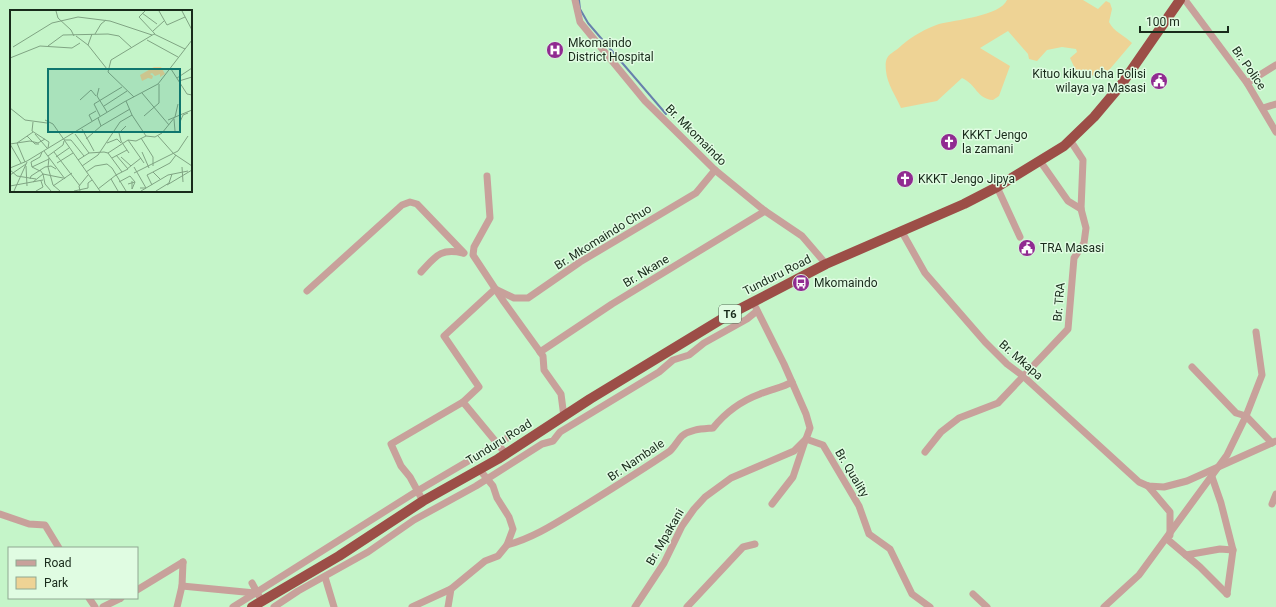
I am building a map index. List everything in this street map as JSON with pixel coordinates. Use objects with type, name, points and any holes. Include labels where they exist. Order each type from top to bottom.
[{"type":"highway","name":"Tunduru Road","points":[[252,607],[259,597],[339,556],[423,501],[506,454],[590,399],[679,344],[755,307],[826,264],[902,232],[997,187],[1040,161],[1070,140],[1094,117],[1121,85],[1180,0]]},
{"type":"street","name":"Br. Police","points":[[1185,0],[1247,83],[1276,132]]},
{"type":"street","name":"Br. Mkomaindo","points":[[574,1],[580,22],[645,101],[715,170],[765,212],[802,236],[826,264]]},
{"type":"street","points":[[1247,83],[1276,65]]},
{"type":"street","points":[[1263,108],[1276,104]]},
{"type":"street","name":"Br. TRA","points":[[925,452],[941,432],[959,418],[998,403],[1068,329],[1074,258],[1084,243],[1086,228],[1081,209],[1083,160],[1070,140]]},
{"type":"street","points":[[1040,161],[1068,202],[1081,209]]},
{"type":"street","name":"Br. Mkomaindo Chuo","points":[[495,289],[514,298],[528,298],[580,262],[696,193],[715,170]]},
{"type":"street","points":[[487,176],[490,218],[474,247],[473,255],[495,289],[543,356],[544,370],[561,394],[564,417]]},
{"type":"street","points":[[997,187],[1020,237]]},
{"type":"street","points":[[307,291],[402,205],[410,202],[417,204],[464,253]]},
{"type":"street","name":"Br. Nkane","points":[[540,352],[612,304],[765,212]]},
{"type":"street","name":"Br. Mkapa","points":[[902,232],[925,273],[1006,364],[1023,376],[1140,482],[1148,486],[1170,512],[1168,537]]},
{"type":"street","points":[[421,272],[439,253],[451,250],[473,255]]},
{"type":"street","points":[[423,501],[410,477],[401,466],[390,444],[463,402],[479,387],[444,336],[495,289]]},
{"type":"street","points":[[755,307],[792,382],[806,414],[810,428],[793,477],[772,504]]},
{"type":"street","points":[[274,607],[298,591],[325,577],[350,560],[368,552],[414,520],[542,444],[553,441],[560,432],[659,372],[672,360],[689,354],[704,343],[747,319],[755,307]]},
{"type":"street","points":[[1104,607],[1139,575],[1227,455],[1246,416],[1262,375],[1256,332]]},
{"type":"street","points":[[1148,486],[1164,487],[1187,481],[1274,442],[1246,416],[1236,413],[1192,367]]},
{"type":"street","name":"Br. Nambale","points":[[507,545],[525,540],[547,529],[605,494],[670,451],[678,444],[681,437],[692,431],[713,428],[722,416],[734,407],[759,394],[792,382]]},
{"type":"street","points":[[463,402],[506,454]]},
{"type":"street","points":[[233,607],[259,597],[417,492],[498,445],[509,437]]},
{"type":"street","name":"Br. Mpakani","points":[[635,607],[664,563],[682,526],[705,497],[731,478],[794,451],[806,439]]},
{"type":"street","name":"Br. Quality","points":[[806,439],[823,445],[859,506],[869,534],[890,549],[912,594],[930,607]]},
{"type":"street","points":[[412,607],[451,589],[485,561],[498,556],[507,545],[513,529],[509,517],[497,498],[493,486],[479,469]]},
{"type":"street","points":[[1168,537],[1227,594],[1233,550],[1221,503],[1212,477]]},
{"type":"street","points":[[1272,504],[1276,494]]},
{"type":"street","points":[[0,514],[29,524],[45,525],[59,547]]},
{"type":"street","points":[[687,607],[743,547],[755,544]]},
{"type":"street","points":[[1186,555],[1220,549],[1233,550]]},
{"type":"street","points":[[138,589],[183,562],[182,586],[177,607]]},
{"type":"street","points":[[325,577],[334,607]]},
{"type":"street","points":[[252,583],[259,597]]},
{"type":"street","points":[[182,586],[250,594],[259,597]]},
{"type":"street","points":[[448,607],[451,589]]},
{"type":"street","points":[[973,594],[987,607]]},
{"type":"street","points":[[103,607],[119,599]]},
{"type":"green space","points":[[1007,0],[1083,0],[1098,9],[1106,1],[1110,3],[1112,9],[1109,22],[1116,31],[1132,43],[1104,76],[1078,75],[1070,58],[1077,52],[1076,49],[1062,47],[1047,50],[1037,61],[1029,59],[1028,54],[1008,31],[980,48],[1010,66],[999,96],[993,100],[983,97],[962,78],[937,101],[901,108],[887,76],[886,61],[890,55],[910,38],[930,28],[939,24],[987,14],[996,10]]},
{"type":"waterway","points":[[579,0],[580,9],[588,23],[666,114]]},
{"type":"place","name":"Mkomaindo District Hospital","points":[[555,50]]},
{"type":"place","name":"Kituo kikuu cha Polisi wilaya ya Masasi","points":[[1159,81]]},
{"type":"place","name":"KKKT Jengo la zamani","points":[[949,142]]},
{"type":"place","name":"KKKT Jengo Jipya","points":[[905,179]]},
{"type":"place","name":"TRA Masasi","points":[[1027,248]]},
{"type":"place","name":"Mkomaindo","points":[[801,283]]}]
